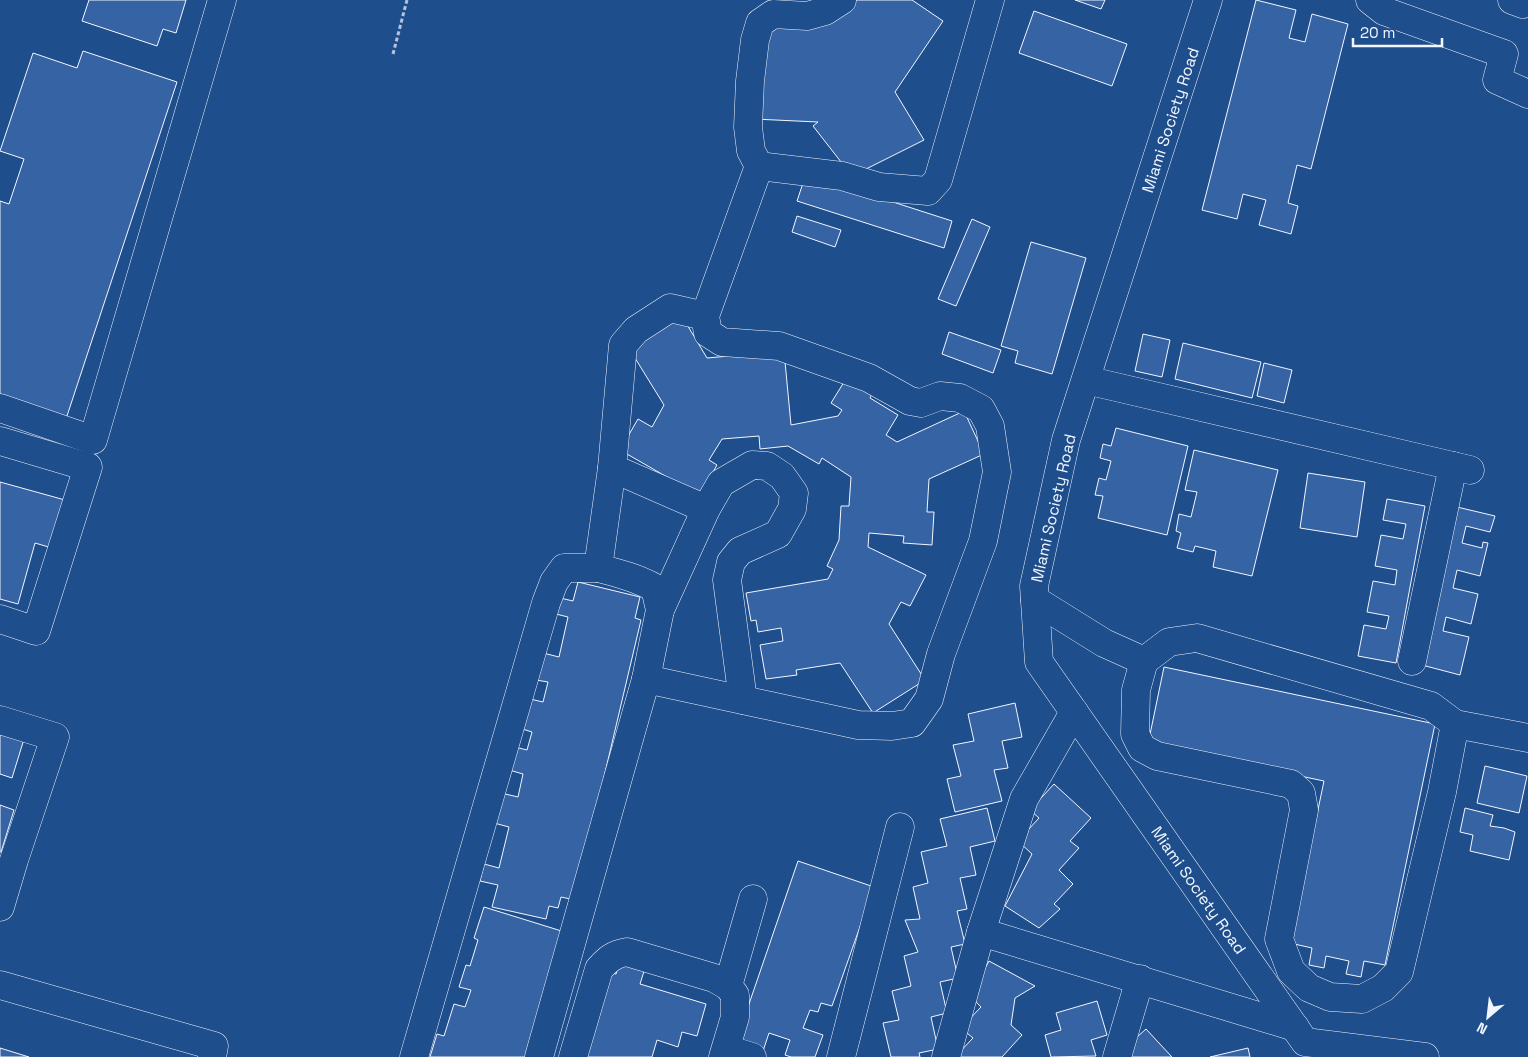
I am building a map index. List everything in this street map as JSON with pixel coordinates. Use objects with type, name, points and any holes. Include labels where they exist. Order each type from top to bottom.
[{"type":"street","points":[[0,408],[93,440],[222,0]]},
{"type":"street","points":[[759,166],[750,151],[748,127],[750,82],[755,40],[760,23],[773,14],[807,16],[825,11],[842,0]]},
{"type":"street","points":[[759,166],[842,176],[879,187],[928,191],[938,180],[990,0]]},
{"type":"street","name":"Miami Society Road","points":[[1208,0],[1066,440],[1034,586],[1039,662],[1300,1042]]},
{"type":"street","points":[[1512,0],[1523,4],[1526,0]]},
{"type":"street","points":[[1376,2],[1384,11],[1504,54],[1497,80],[1528,94]]},
{"type":"street","points":[[646,679],[858,725],[892,726],[912,723],[929,699],[941,654],[983,541],[997,472],[990,426],[981,409],[960,398],[940,396],[921,403],[910,401],[869,378],[779,346],[722,342],[708,333],[704,316],[759,166]]},
{"type":"street","points":[[598,568],[612,468],[623,345],[636,330],[670,308],[704,316]]},
{"type":"street","points":[[1086,380],[1462,468],[1412,662]]},
{"type":"street","points":[[0,441],[88,467],[36,631],[0,619]]},
{"type":"street","points":[[539,1057],[646,679],[660,610],[706,509],[722,483],[752,465],[767,466],[782,476],[794,492],[792,509],[778,534],[740,551],[731,562],[727,580],[743,700]]},
{"type":"street","points":[[612,468],[706,509]]},
{"type":"street","points":[[414,1057],[546,603],[554,582],[564,568],[598,568],[620,573],[655,588],[660,610]]},
{"type":"street","points":[[1035,600],[1104,643],[1144,661]]},
{"type":"street","points":[[1455,724],[1442,792],[1399,972],[1383,988],[1362,999],[1330,996],[1309,988],[1291,971],[1279,940],[1304,810],[1301,793],[1291,784],[1157,756],[1142,748],[1136,734],[1136,690],[1144,661],[1169,642],[1197,638],[1432,706],[1455,724],[1528,738]]},
{"type":"street","points":[[946,1057],[982,932],[1024,799],[1074,712]]},
{"type":"street","points":[[0,720],[55,737],[7,858],[0,907]]},
{"type":"street","points":[[840,1057],[900,827]]},
{"type":"street","points":[[728,986],[752,899]]},
{"type":"street","points":[[982,932],[1140,979],[1300,1042],[1425,1057]]},
{"type":"street","points":[[573,1057],[599,969],[608,958],[627,952],[714,978],[728,986],[735,995],[735,1017],[725,1053],[752,1057]]},
{"type":"street","points":[[1117,1057],[1140,979]]},
{"type":"street","points":[[0,985],[214,1046],[212,1057]]},
{"type":"path","points":[[393,54],[407,0]]},
{"type":"building","points":[[89,0],[186,0],[176,33],[163,29],[157,46],[82,21]]},
{"type":"building","points":[[849,0],[912,0],[943,21],[895,92],[924,140],[852,176],[813,126],[818,122],[754,119],[762,29]]},
{"type":"building","points":[[1075,0],[1105,0],[1101,9]]},
{"type":"building","points":[[1256,0],[1296,10],[1289,38],[1305,42],[1312,14],[1348,24],[1311,169],[1297,165],[1288,203],[1298,206],[1291,234],[1259,225],[1266,200],[1243,194],[1237,219],[1202,210]]},
{"type":"building","points":[[1034,11],[1127,44],[1112,86],[1019,53]]},
{"type":"building","points":[[83,51],[177,82],[65,422],[0,400],[0,201],[9,204],[24,159],[0,151],[33,53],[77,68]]},
{"type":"building","points":[[806,174],[952,221],[944,248],[797,201]]},
{"type":"building","points":[[797,216],[841,230],[835,247],[792,232]]},
{"type":"building","points":[[972,219],[990,227],[956,306],[938,299]]},
{"type":"building","points":[[1031,242],[1086,258],[1052,374],[1015,363],[1018,351],[1001,346]]},
{"type":"building","points":[[680,313],[707,358],[784,351],[791,425],[838,416],[842,410],[831,403],[849,374],[874,390],[870,398],[898,415],[886,435],[897,442],[964,411],[984,454],[929,479],[927,512],[934,512],[932,545],[903,543],[904,536],[869,533],[868,547],[926,575],[910,606],[901,602],[889,624],[925,680],[873,713],[840,663],[796,670],[797,675],[766,679],[760,645],[783,641],[781,628],[758,632],[756,620],[751,621],[746,593],[828,579],[833,569],[827,566],[839,540],[841,506],[849,506],[851,477],[822,458],[819,464],[788,446],[760,449],[759,436],[722,439],[709,460],[717,465],[700,496],[620,450],[638,419],[652,427],[664,405],[627,345]]},
{"type":"building","points":[[949,332],[1001,350],[993,373],[942,354]]},
{"type":"building","points":[[1143,334],[1170,340],[1162,377],[1135,371]]},
{"type":"building","points":[[1183,343],[1261,362],[1252,398],[1175,379]]},
{"type":"building","points":[[1264,363],[1292,370],[1284,403],[1257,396]]},
{"type":"building","points":[[1116,428],[1188,446],[1167,535],[1098,518],[1103,496],[1095,495],[1099,478],[1106,480],[1111,461],[1100,458],[1103,444],[1111,446]]},
{"type":"building","points":[[1194,450],[1278,470],[1252,576],[1213,567],[1216,551],[1195,546],[1193,552],[1177,548],[1181,533],[1176,531],[1179,514],[1191,517],[1197,492],[1185,490]]},
{"type":"building","points":[[1308,473],[1365,482],[1357,537],[1300,528]]},
{"type":"building","points":[[0,482],[65,500],[52,548],[35,543],[18,604],[0,599]]},
{"type":"building","points":[[1387,499],[1425,506],[1396,663],[1358,656],[1364,625],[1386,629],[1389,616],[1367,612],[1373,581],[1395,585],[1397,570],[1375,566],[1381,535],[1403,539],[1406,524],[1383,520]]},
{"type":"building","points":[[1457,507],[1495,516],[1490,532],[1466,526],[1462,543],[1482,548],[1483,542],[1488,543],[1480,576],[1457,570],[1453,588],[1478,594],[1471,624],[1446,617],[1443,631],[1469,637],[1460,675],[1418,664]]},
{"type":"building","points":[[578,582],[640,597],[635,618],[641,620],[575,900],[561,897],[558,908],[549,906],[546,919],[492,907],[498,885],[480,881],[484,864],[499,868],[509,827],[494,823],[501,793],[518,797],[523,774],[509,770],[515,747],[527,750],[532,732],[519,728],[526,698],[543,702],[548,682],[536,680],[543,653],[559,657],[568,617],[552,613],[556,597],[573,601]]},
{"type":"building","points":[[1164,667],[1435,724],[1385,965],[1364,961],[1361,977],[1346,974],[1349,961],[1326,956],[1324,968],[1309,965],[1312,948],[1290,943],[1324,781],[1148,744]]},
{"type":"building","points":[[1015,703],[1022,737],[1002,741],[1008,768],[994,770],[1002,801],[955,812],[947,779],[961,776],[953,745],[974,741],[968,714]]},
{"type":"building","points":[[0,731],[24,739],[12,778],[0,774]]},
{"type":"building","points":[[1485,766],[1527,776],[1519,813],[1477,803]]},
{"type":"building","points":[[1054,784],[1091,818],[1070,841],[1079,848],[1059,870],[1073,884],[1054,904],[1060,909],[1039,928],[1005,906],[1032,854],[1018,841],[1039,818],[1030,810]]},
{"type":"building","points":[[0,805],[14,810],[1,852],[0,852]]},
{"type":"building","points":[[987,808],[995,841],[970,847],[976,875],[960,878],[967,909],[957,911],[965,944],[951,947],[958,978],[940,982],[947,1013],[931,1017],[938,1049],[919,1053],[920,1057],[891,1057],[883,1023],[899,1020],[892,991],[911,986],[904,956],[918,952],[905,920],[920,919],[913,887],[928,883],[921,852],[947,846],[940,819]]},
{"type":"building","points":[[1465,808],[1493,815],[1490,826],[1515,832],[1509,860],[1470,851],[1473,835],[1460,832]]},
{"type":"building","points":[[798,861],[874,887],[832,1006],[821,1003],[818,1012],[810,1010],[803,1028],[823,1035],[815,1057],[791,1057],[785,1055],[790,1040],[769,1033],[763,1051],[736,1042]]},
{"type":"building","points":[[484,907],[568,933],[529,1057],[430,1057],[437,1034],[444,1036],[454,1004],[465,1007],[471,990],[459,987],[466,965],[470,966],[478,940],[474,938]]},
{"type":"building","points":[[620,961],[645,968],[640,984],[706,1004],[697,1036],[682,1032],[678,1047],[657,1040],[652,1057],[582,1057],[606,971],[616,974]]},
{"type":"building","points":[[989,961],[1035,986],[1015,998],[1011,1025],[1022,1035],[1002,1057],[955,1057],[973,1038],[961,1028],[981,1007],[970,996]]},
{"type":"building","points":[[1097,1001],[1107,1035],[1091,1040],[1096,1056],[1051,1057],[1045,1035],[1061,1030],[1056,1013]]},
{"type":"building","points":[[1146,1029],[1172,1057],[1123,1057],[1119,1053]]},
{"type":"building","points":[[0,1048],[29,1057],[0,1057]]},
{"type":"building","points":[[1248,1048],[1250,1057],[1210,1057]]}]
